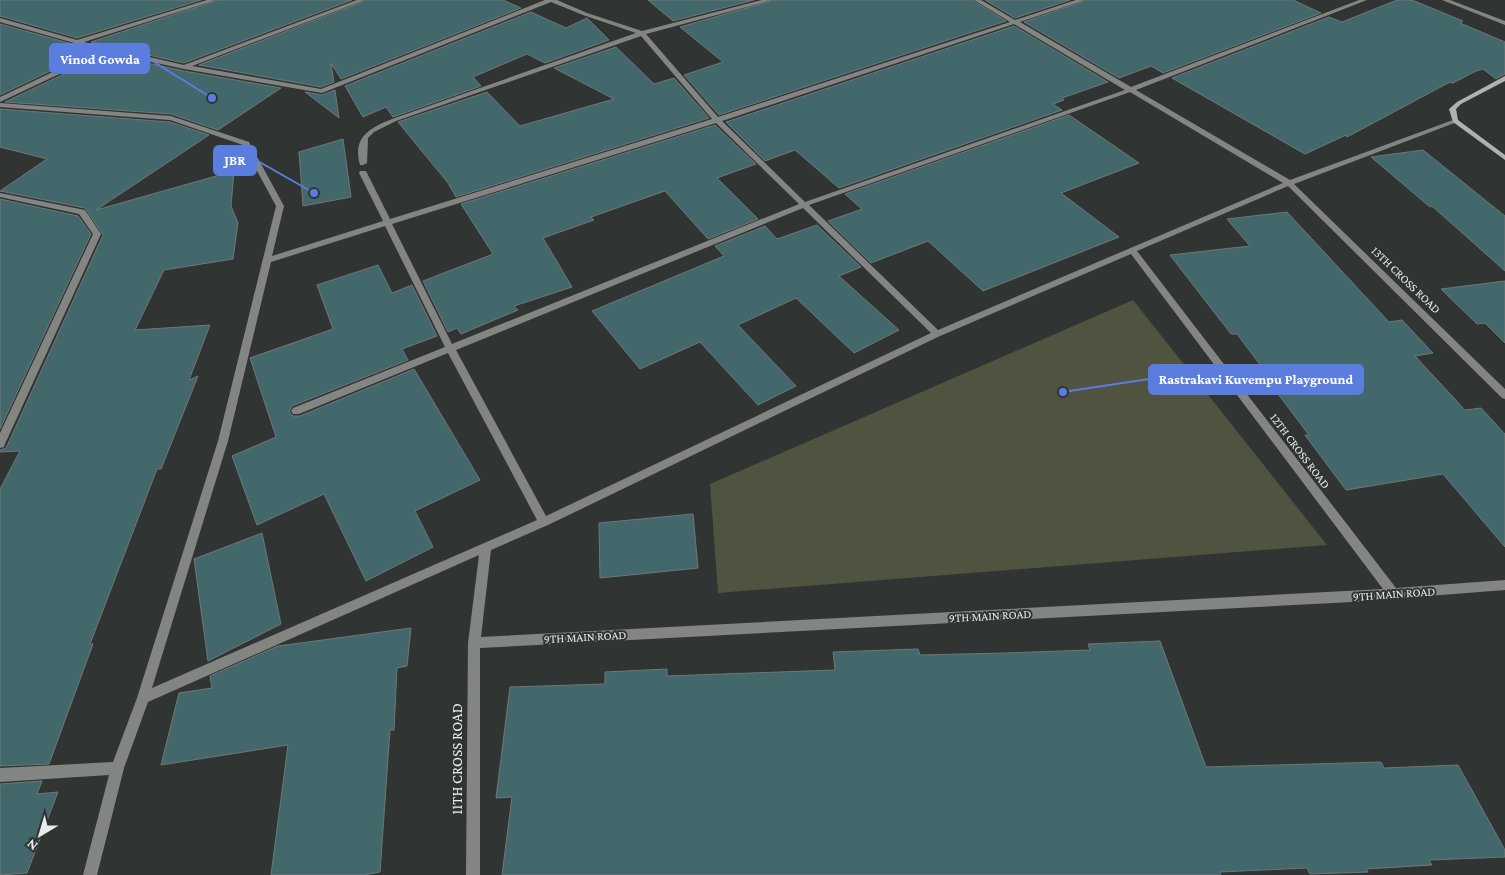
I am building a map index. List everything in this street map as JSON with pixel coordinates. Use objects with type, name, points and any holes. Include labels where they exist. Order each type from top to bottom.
[{"type":"main road","points":[[1505,78],[1459,103],[1452,109],[1455,121],[1505,158]]},
{"type":"street","points":[[80,42],[213,0]]},
{"type":"street","points":[[184,67],[362,0]]},
{"type":"street","points":[[0,20],[104,50],[184,67],[322,91],[551,0],[585,14],[642,33],[717,120],[937,334]]},
{"type":"street","points":[[363,163],[362,143],[369,130],[642,33],[769,0]]},
{"type":"street","name":"13TH CROSS ROAD","points":[[977,0],[1289,183],[1505,395]]},
{"type":"street","points":[[267,260],[717,120],[1013,21],[1082,0]]},
{"type":"street","points":[[296,411],[804,205],[1130,90],[1364,0]]},
{"type":"street","points":[[1445,0],[1505,23]]},
{"type":"street","points":[[0,100],[104,50]]},
{"type":"street","points":[[0,105],[171,118],[246,144],[280,206],[223,441],[144,698],[117,768],[90,875]]},
{"type":"street","points":[[144,698],[544,522],[937,334],[1289,183],[1455,121]]},
{"type":"street","points":[[363,173],[450,348],[544,522]]},
{"type":"street","points":[[0,195],[82,212],[97,234],[0,444]]},
{"type":"street","name":"12TH CROSS ROAD","points":[[1133,251],[1392,594]]},
{"type":"street","name":"11TH CROSS ROAD","points":[[472,875],[474,643],[486,547]]},
{"type":"street","name":"9TH MAIN ROAD","points":[[474,643],[1392,594],[1505,586]]},
{"type":"street","points":[[0,775],[117,768]]},
{"type":"green space","points":[[1133,300],[1327,545],[718,593],[710,484]]},
{"type":"building","points":[[0,0],[201,0],[77,38],[0,16]]},
{"type":"building","points":[[218,0],[352,0],[184,63],[91,42]]},
{"type":"building","points":[[367,0],[503,0],[521,8],[341,79],[331,63],[334,82],[321,87],[199,65]]},
{"type":"building","points":[[648,0],[754,0],[673,21]]},
{"type":"building","points":[[774,0],[972,0],[1006,21],[719,115],[684,75],[723,62],[680,27]]},
{"type":"building","points":[[985,0],[1070,0],[1015,18]]},
{"type":"building","points":[[1087,0],[1293,0],[1321,13],[1163,73],[1151,66],[1119,78],[1024,22]]},
{"type":"building","points":[[1397,0],[1412,0],[1463,21],[1460,23],[1505,42],[1505,74],[1496,79],[1483,69],[1476,71],[1453,83],[1450,82],[1347,137],[1346,135],[1305,154],[1172,78],[1329,17],[1342,22]]},
{"type":"building","points":[[531,12],[566,28],[587,18],[609,40],[545,63],[527,54],[473,77],[481,86],[393,117],[386,107],[363,117],[345,86]]},
{"type":"building","points":[[0,24],[94,50],[0,95]]},
{"type":"building","points":[[1014,26],[1108,82],[1062,98],[1064,100],[1053,104],[1062,110],[839,188],[795,150],[765,161],[726,122]]},
{"type":"building","points":[[616,47],[654,84],[674,78],[709,118],[456,197],[448,183],[398,122],[487,92],[520,126],[614,99],[554,68]]},
{"type":"building","points":[[106,54],[184,71],[281,88],[218,130],[171,114],[5,102]]},
{"type":"building","points":[[335,90],[339,118],[305,92],[322,95]]},
{"type":"building","points":[[0,109],[170,122],[209,135],[96,210],[234,171],[231,206],[238,223],[233,259],[164,270],[135,330],[210,325],[189,380],[198,376],[161,469],[157,469],[90,644],[93,644],[49,764],[0,766],[0,489],[20,451],[0,452],[0,450],[6,448],[103,235],[85,208],[0,191],[47,159],[0,147]]},
{"type":"building","points":[[1069,115],[1139,163],[1061,193],[1119,237],[983,291],[928,241],[871,263],[828,221],[862,209],[845,194]]},
{"type":"building","points":[[715,125],[756,164],[717,178],[758,219],[708,239],[665,191],[591,217],[594,220],[543,238],[572,287],[514,306],[518,310],[461,334],[457,328],[448,332],[423,281],[493,254],[461,204]]},
{"type":"building","points":[[343,139],[351,197],[303,206],[299,152]]},
{"type":"building","points":[[1423,150],[1505,216],[1505,271],[1432,206],[1430,207],[1371,157]]},
{"type":"building","points":[[0,199],[78,216],[91,234],[0,429]]},
{"type":"building","points":[[1287,212],[1389,322],[1402,320],[1433,353],[1415,356],[1465,410],[1481,408],[1505,434],[1505,547],[1443,474],[1346,490],[1305,435],[1309,435],[1272,386],[1276,386],[1237,334],[1231,334],[1170,255],[1250,246],[1227,219]]},
{"type":"building","points":[[817,225],[861,267],[839,276],[899,330],[854,353],[796,298],[738,325],[796,386],[758,405],[700,342],[640,369],[592,311],[724,256],[715,246],[765,226],[777,239]]},
{"type":"building","points":[[378,265],[392,293],[412,285],[437,336],[402,349],[408,360],[292,406],[289,412],[293,416],[300,416],[414,369],[480,480],[415,511],[433,547],[366,581],[324,494],[257,525],[232,456],[276,437],[250,358],[333,329],[317,285]]},
{"type":"building","points":[[1505,281],[1505,343],[1485,323],[1477,324],[1441,289]]},
{"type":"building","points":[[693,514],[698,568],[600,578],[599,523]]},
{"type":"building","points":[[262,533],[281,624],[208,661],[194,559]]},
{"type":"building","points":[[411,628],[407,666],[397,668],[394,730],[390,730],[380,872],[364,875],[271,875],[288,745],[161,765],[179,693],[212,688],[210,676],[278,646]]},
{"type":"building","points":[[1160,641],[1206,767],[1381,762],[1384,768],[1458,765],[1505,850],[1505,857],[1429,860],[1432,865],[1366,869],[1368,872],[1310,874],[1307,868],[1220,872],[1221,875],[502,875],[512,797],[496,798],[510,687],[605,684],[605,672],[667,669],[667,676],[835,670],[833,652],[918,649],[920,655],[1005,653],[1090,650],[1088,644]]},
{"type":"building","points":[[42,781],[37,794],[58,792],[27,873],[0,875],[0,784]]},
{"type":"place","name":"Vinod Gowda","points":[[212,98]]},
{"type":"place","name":"JBR","points":[[314,193]]},
{"type":"place","name":"Rastrakavi Kuvempu Playground","points":[[1063,392]]}]
